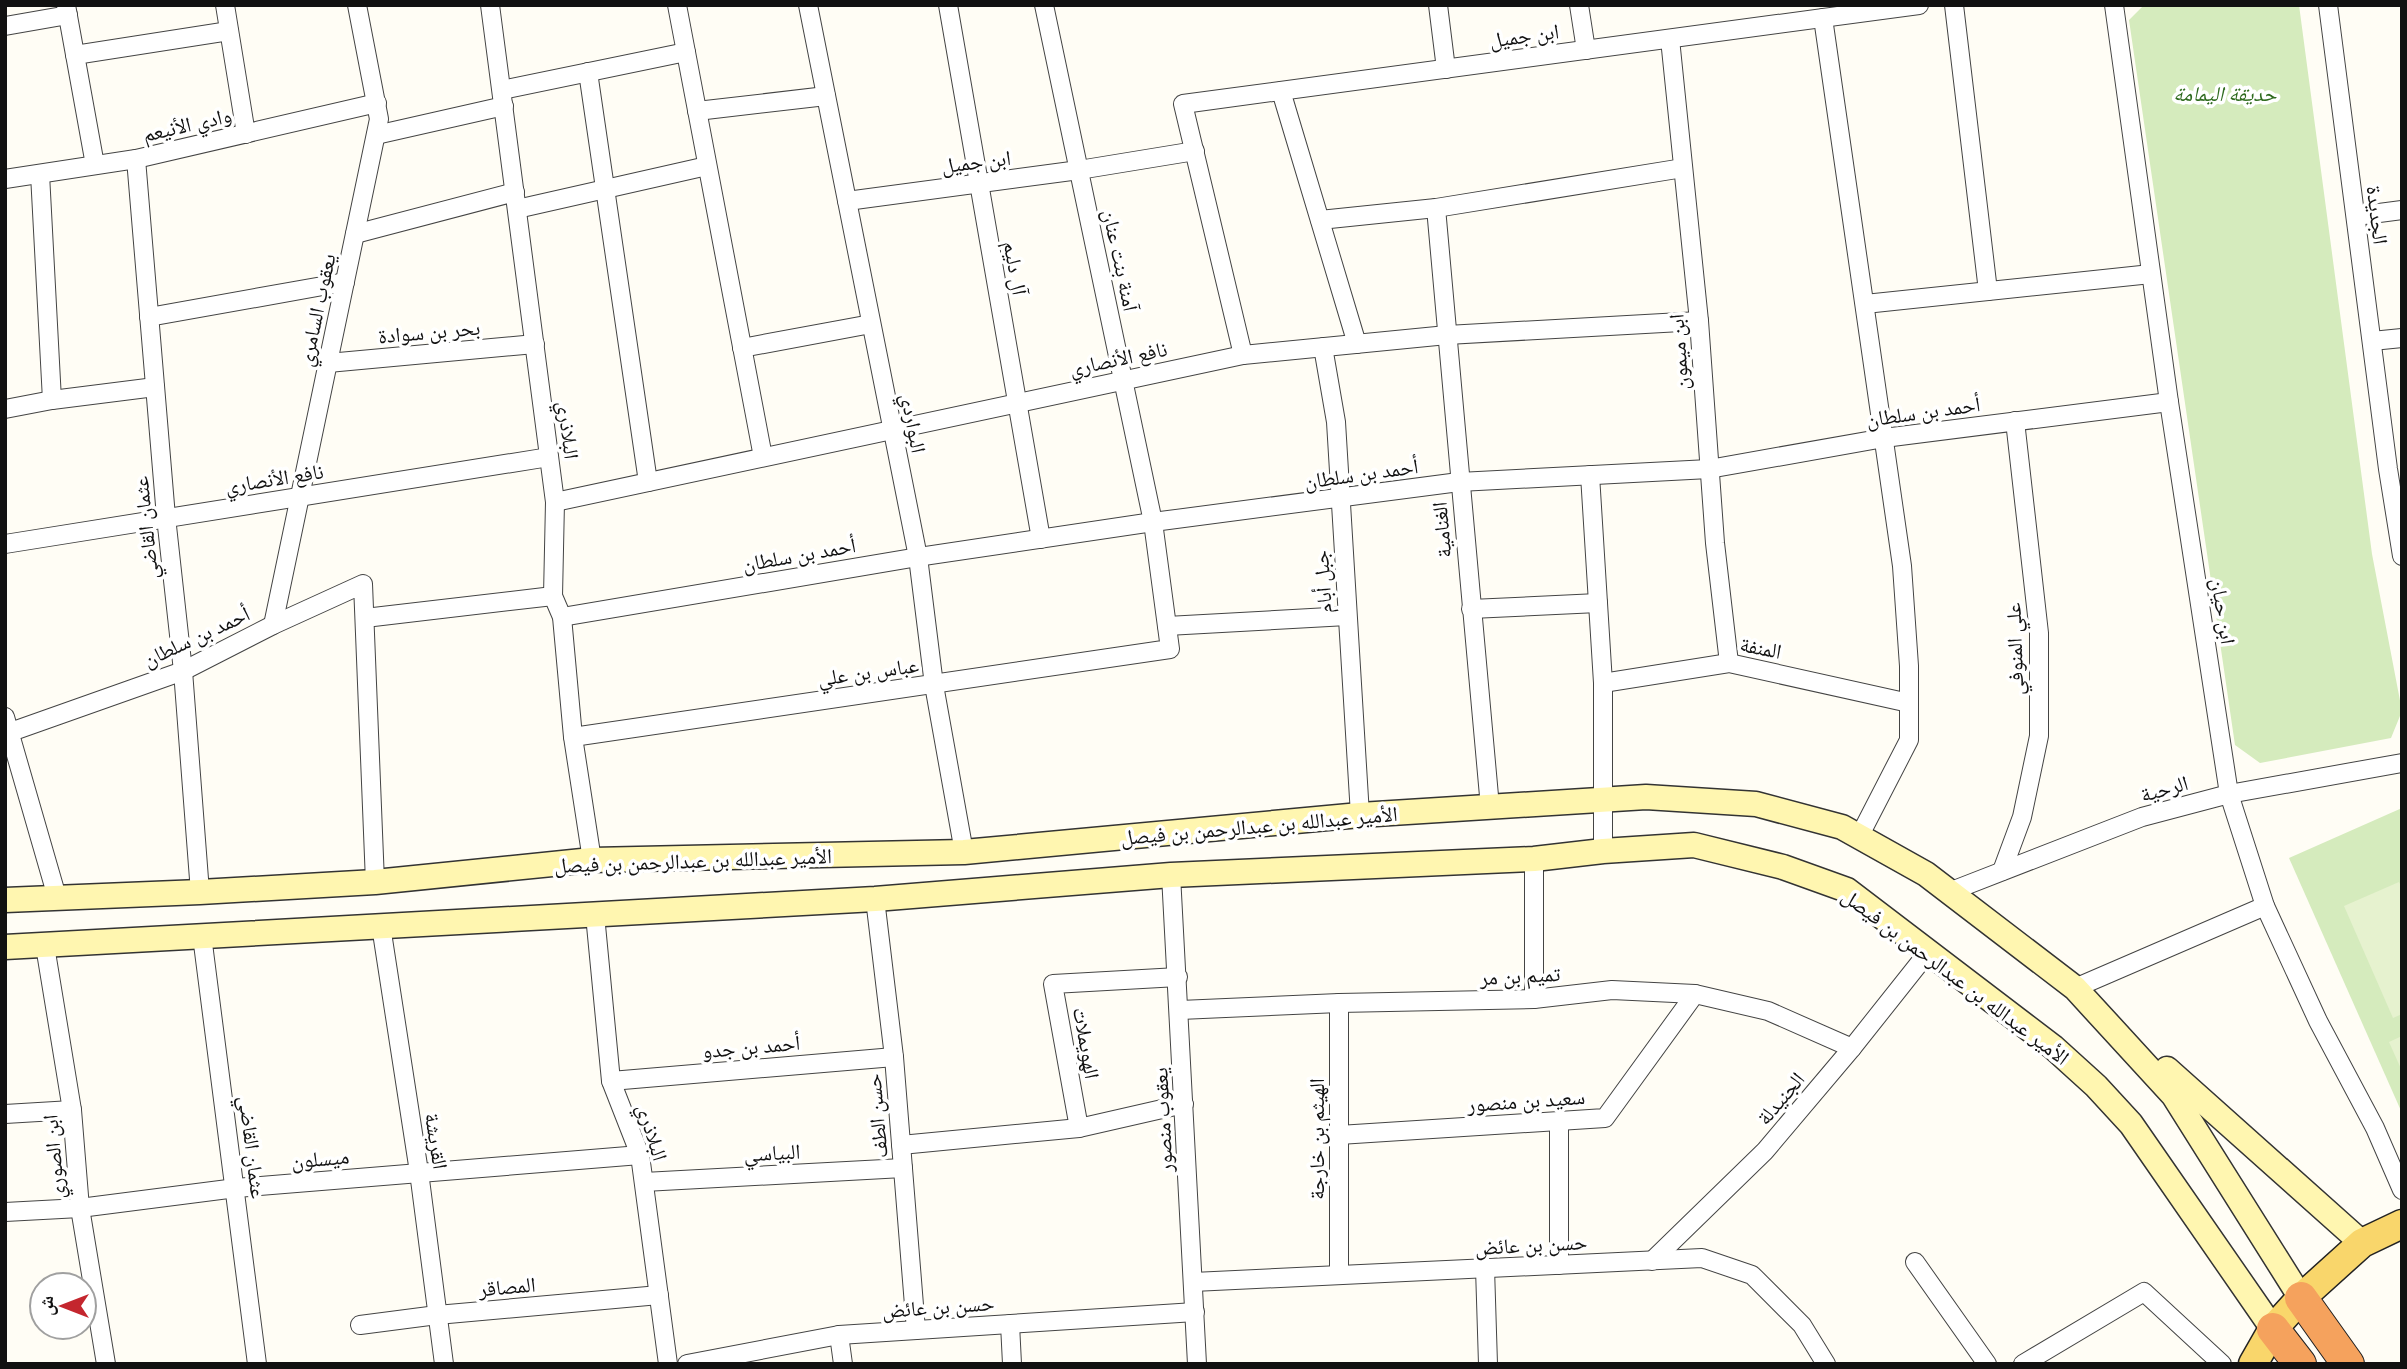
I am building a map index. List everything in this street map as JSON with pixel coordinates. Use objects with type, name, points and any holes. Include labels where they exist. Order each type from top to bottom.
[{"type":"highway","points":[[2301,1298],[2348,1364]]},
{"type":"highway","points":[[2273,1329],[2301,1364]]},
{"type":"main road","name":"الأمير عبدالله بن عبدالرحمن بن فيصل","points":[[5,900],[375,882],[592,860],[964,852],[1360,815],[1603,799],[1646,797],[1756,804],[1842,827],[1926,874],[2076,988],[2174,1096],[2301,1298]]},
{"type":"main road","name":"الأمير عبدالله بن عبدالرحمن بن فيصل","points":[[5,947],[875,899],[1171,875],[1534,859],[1694,845],[1783,867],[1847,890],[2053,1047],[2122,1114],[2273,1329]]},
{"type":"main road","points":[[2076,988],[2362,1243]]},
{"type":"main road","points":[[2253,1364],[2273,1329],[2301,1298],[2362,1243],[2402,1224]]},
{"type":"street","points":[[225,5],[246,134]]},
{"type":"street","name":"يعقوب السامري","points":[[273,625],[379,119],[357,5]]},
{"type":"street","name":"البلاذري","points":[[491,5],[555,502],[554,596],[562,617],[573,737],[592,860]]},
{"type":"street","points":[[677,5],[763,457]]},
{"type":"street","name":"البواردي","points":[[808,5],[918,557],[934,685],[964,852]]},
{"type":"street","name":"آل دليم","points":[[948,5],[1041,539]]},
{"type":"street","name":"آمنة بنت عنان","points":[[1044,5],[1153,522],[1170,649]]},
{"type":"street","points":[[1438,5],[1447,69]]},
{"type":"street","points":[[1579,5],[1586,50]]},
{"type":"street","name":"ابن جميل","points":[[1243,355],[1183,104],[1823,18],[1865,9],[1919,5]]},
{"type":"street","points":[[1954,5],[1988,292]]},
{"type":"street","name":"ابن حيان","points":[[2114,5],[2169,402],[2229,794],[2265,906],[2318,1021],[2375,1128],[2402,1190]]},
{"type":"street","name":"الجديدة","points":[[2328,5],[2372,341],[2395,468],[2402,555]]},
{"type":"street","points":[[5,26],[67,10],[96,165]]},
{"type":"street","points":[[1823,18],[1902,566],[1909,703],[1909,740],[1859,837]]},
{"type":"street","points":[[75,55],[229,31]]},
{"type":"street","name":"ابن ميمون","points":[[1670,39],[1699,321],[1715,543],[1729,663]]},
{"type":"street","points":[[376,135],[588,72],[686,52]]},
{"type":"street","points":[[588,72],[648,482]]},
{"type":"street","points":[[1281,91],[1357,344]]},
{"type":"street","points":[[697,111],[826,96]]},
{"type":"street","name":"وادي الأنيعم","points":[[5,179],[136,159],[377,103]]},
{"type":"street","name":"ابن جميل","points":[[847,201],[1079,170],[1195,151]]},
{"type":"street","name":"عثمان القاضي","points":[[136,159],[166,517],[183,671],[200,892]]},
{"type":"street","points":[[355,234],[516,201],[605,189],[707,166]]},
{"type":"street","points":[[1320,220],[1436,208],[1683,168]]},
{"type":"street","points":[[40,174],[52,400]]},
{"type":"street","name":"الغنامية","points":[[1436,208],[1490,807]]},
{"type":"street","points":[[2356,216],[2402,210]]},
{"type":"street","points":[[1864,304],[2151,274]]},
{"type":"street","points":[[149,317],[345,282]]},
{"type":"street","name":"نافع الأنصاري","points":[[555,502],[1243,355],[1447,335],[1699,321]]},
{"type":"street","points":[[742,348],[871,324]]},
{"type":"street","points":[[2372,341],[2402,338]]},
{"type":"street","name":"بحر بن سوادة","points":[[328,363],[535,344]]},
{"type":"street","name":"جبل أبام","points":[[1323,347],[1336,422],[1360,815]]},
{"type":"street","points":[[5,409],[155,387]]},
{"type":"street","name":"أحمد بن سلطان","points":[[562,617],[918,557],[1153,522],[1460,482],[1709,469],[1884,438],[2169,402]]},
{"type":"street","name":"علي المنوفي","points":[[2002,871],[2022,817],[2039,736],[2039,633],[2015,421]]},
{"type":"street","name":"نافع الأنصاري","points":[[5,544],[549,457]]},
{"type":"street","points":[[1590,475],[1603,683],[1604,851]]},
{"type":"street","name":"أحمد بن سلطان","points":[[7,728],[183,671],[273,625],[363,584],[365,618]]},
{"type":"street","points":[[375,882],[365,618],[554,596]]},
{"type":"street","points":[[1471,609],[1598,603]]},
{"type":"street","points":[[1167,626],[1347,616]]},
{"type":"street","name":"عباس بن علي","points":[[573,737],[1170,649]]},
{"type":"street","name":"المنفة","points":[[1603,683],[1729,663],[1909,703]]},
{"type":"street","points":[[7,728],[57,897]]},
{"type":"street","name":"الرحية","points":[[1949,891],[2142,817],[2229,794],[2402,763]]},
{"type":"street","points":[[1534,859],[1534,999]]},
{"type":"street","name":"يعقوب منصور","points":[[1171,875],[1197,1364]]},
{"type":"street","name":"حسن الطف","points":[[875,899],[894,1057],[916,1330]]},
{"type":"street","points":[[2076,988],[2265,906]]},
{"type":"street","name":"البلاذري","points":[[595,915],[611,1081],[640,1154],[668,1364]]},
{"type":"street","name":"القريشة","points":[[381,926],[419,1172],[444,1364]]},
{"type":"street","name":"عثمان القاضي","points":[[202,936],[257,1364]]},
{"type":"street","name":"ابن الصوري","points":[[45,946],[72,1110],[80,1208],[106,1364]]},
{"type":"street","name":"الجنيدلة","points":[[1652,1261],[1765,1151],[1929,951]]},
{"type":"street","name":"الهويملات","points":[[1079,1128],[1053,984],[1178,977]]},
{"type":"street","name":"تميم بن مر","points":[[1180,1010],[1534,999],[1612,990],[1695,994],[1768,1011],[1852,1048]]},
{"type":"street","name":"سعيد بن منصور","points":[[1339,1135],[1605,1118],[1695,994]]},
{"type":"street","name":"الهيثم بن خارجة","points":[[1339,1003],[1339,1275]]},
{"type":"street","name":"أحمد بن جدو","points":[[611,1081],[894,1057]]},
{"type":"street","points":[[901,1145],[1079,1128],[1184,1104]]},
{"type":"street","points":[[5,1114],[72,1110]]},
{"type":"street","points":[[1559,1121],[1559,1265]]},
{"type":"street","name":"ميسلون","points":[[5,1212],[80,1208],[236,1188],[640,1154]]},
{"type":"street","name":"البياسي","points":[[643,1182],[903,1168]]},
{"type":"street","name":"حسن بن عائض","points":[[1193,1282],[1702,1258],[1752,1275],[1802,1325],[1826,1364]]},
{"type":"street","points":[[1915,1262],[1987,1364]]},
{"type":"street","points":[[1485,1268],[1488,1364]]},
{"type":"street","points":[[2024,1364],[2144,1292],[2222,1364]]},
{"type":"street","name":"المصاقر","points":[[360,1325],[438,1315],[659,1295]]},
{"type":"street","name":"حسن بن عائض","points":[[687,1364],[839,1335],[1195,1312]]},
{"type":"street","points":[[1010,1324],[1012,1364]]},
{"type":"street","points":[[839,1335],[843,1364]]},
{"type":"green space","name":"حديقة اليمامة","points":[[2144,5],[2299,5],[2372,554],[2402,711],[2391,738],[2260,763],[2235,745],[2129,20]]},
{"type":"green space","points":[[2402,808],[2402,1113],[2289,858]]},
{"type":"green space","points":[[2399,882],[2402,888],[2402,1014],[2393,1018],[2344,906]]},
{"type":"green space","points":[[2402,1036],[2402,1071],[2389,1042]]}]
